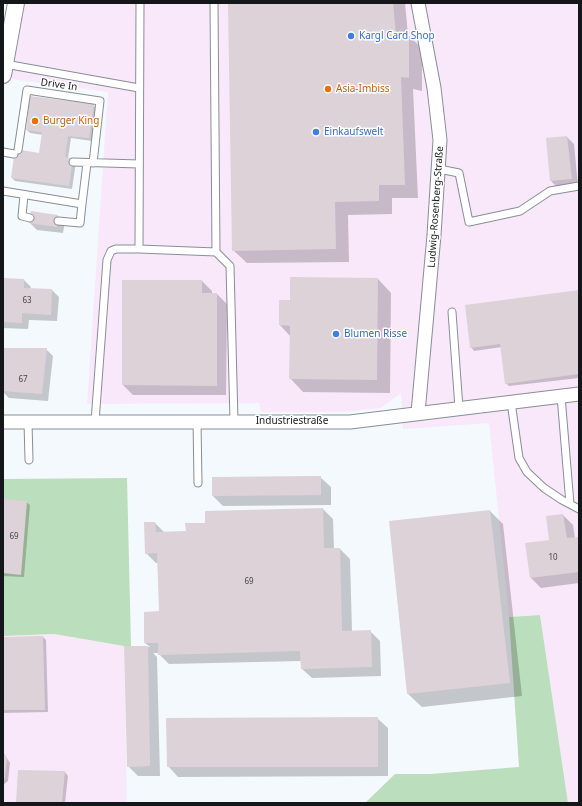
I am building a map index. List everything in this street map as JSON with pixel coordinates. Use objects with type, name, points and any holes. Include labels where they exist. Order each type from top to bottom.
[{"type":"street","points":[[4,67],[16,3]]},
{"type":"street","name":"Ludwig-Rosenberg-Straße","points":[[418,3],[434,88],[440,140],[434,235],[418,413]]},
{"type":"street","name":"Industriestraße","points":[[3,422],[350,422],[579,394]]},
{"type":"lane","points":[[139,249],[140,3]]},
{"type":"lane","points":[[214,3],[216,252]]},
{"type":"lane","points":[[4,67],[139,88]]},
{"type":"lane","name":"Drive In","points":[[3,152],[16,152],[27,90],[100,101],[90,163]]},
{"type":"lane","points":[[73,162],[139,164]]},
{"type":"lane","points":[[58,221],[80,223],[90,163]]},
{"type":"lane","points":[[438,169],[459,173],[469,222],[520,211],[550,191],[579,186]]},
{"type":"lane","points":[[3,190],[24,195],[82,204]]},
{"type":"lane","points":[[24,195],[22,216],[30,218]]},
{"type":"lane","points":[[95,422],[107,260],[111,251],[139,249],[216,252],[230,266],[234,421]]},
{"type":"lane","points":[[452,312],[459,408]]},
{"type":"lane","points":[[561,396],[570,504]]},
{"type":"lane","points":[[511,402],[519,458],[527,472],[544,488],[579,509]]},
{"type":"lane","points":[[28,422],[29,460]]},
{"type":"lane","points":[[197,422],[198,483]]},
{"type":"shaded area","points":[[25,3],[579,3],[579,803],[568,803],[540,615],[509,617],[489,423],[403,429],[401,393],[381,408],[344,412],[261,412],[259,403],[87,404],[108,92],[11,79]]},
{"type":"shaded area","points":[[54,634],[124,646],[127,803],[3,803],[3,636]]},
{"type":"green space","points":[[127,478],[131,646],[54,634],[3,636],[3,479]]},
{"type":"green space","points":[[540,615],[568,803],[365,803],[395,774],[430,774],[519,767],[509,617]]},
{"type":"building","name":"Einkaufswelt","points":[[228,3],[393,3],[396,35],[409,34],[409,78],[401,77],[405,185],[379,185],[379,201],[335,202],[336,249],[232,251]]},
{"type":"building","points":[[30,96],[94,104],[89,138],[68,136],[65,157],[73,158],[69,186],[11,178],[15,149],[39,153],[42,132],[26,130]]},
{"type":"building","points":[[567,136],[572,179],[550,181],[546,138]]},
{"type":"building","points":[[31,211],[58,215],[57,227],[29,223]]},
{"type":"building","points":[[290,277],[378,278],[377,380],[289,379],[290,326],[279,325],[279,300],[290,300]]},
{"type":"building","points":[[3,278],[24,279],[24,288],[52,289],[51,315],[22,313],[22,323],[3,322]]},
{"type":"building","points":[[122,280],[202,280],[202,293],[217,293],[217,386],[122,385]]},
{"type":"building","points":[[579,290],[579,374],[505,384],[500,344],[470,348],[465,305]]},
{"type":"building","points":[[3,348],[47,348],[42,394],[3,391]]},
{"type":"building","points":[[321,476],[321,495],[212,496],[212,477]]},
{"type":"building","points":[[3,499],[27,501],[21,575],[3,573]]},
{"type":"building","points":[[323,508],[324,548],[340,548],[342,631],[371,630],[372,667],[301,669],[300,651],[158,655],[158,643],[144,643],[144,612],[159,611],[157,553],[145,554],[144,522],[155,522],[156,532],[186,531],[185,523],[205,523],[205,511]]},
{"type":"building","points":[[490,510],[510,683],[407,694],[389,521]]},
{"type":"building","points":[[563,514],[567,538],[579,537],[579,572],[530,578],[525,543],[549,540],[546,516]]},
{"type":"building","points":[[43,636],[45,710],[3,710],[4,637]]},
{"type":"building","points":[[124,646],[148,646],[150,766],[127,767]]},
{"type":"building","points":[[378,717],[378,767],[167,767],[166,718]]},
{"type":"building","points":[[3,752],[7,759],[5,778],[3,780]]},
{"type":"building","points":[[18,770],[65,771],[62,803],[16,803]]},
{"type":"place","name":"Kargl Card Shop","points":[[351,36]]},
{"type":"place","name":"Asia-Imbiss","points":[[328,89]]},
{"type":"place","name":"Burger King","points":[[35,121]]},
{"type":"place","name":"Einkaufswelt","points":[[316,132]]},
{"type":"place","name":"Blumen Risse","points":[[336,334]]}]
